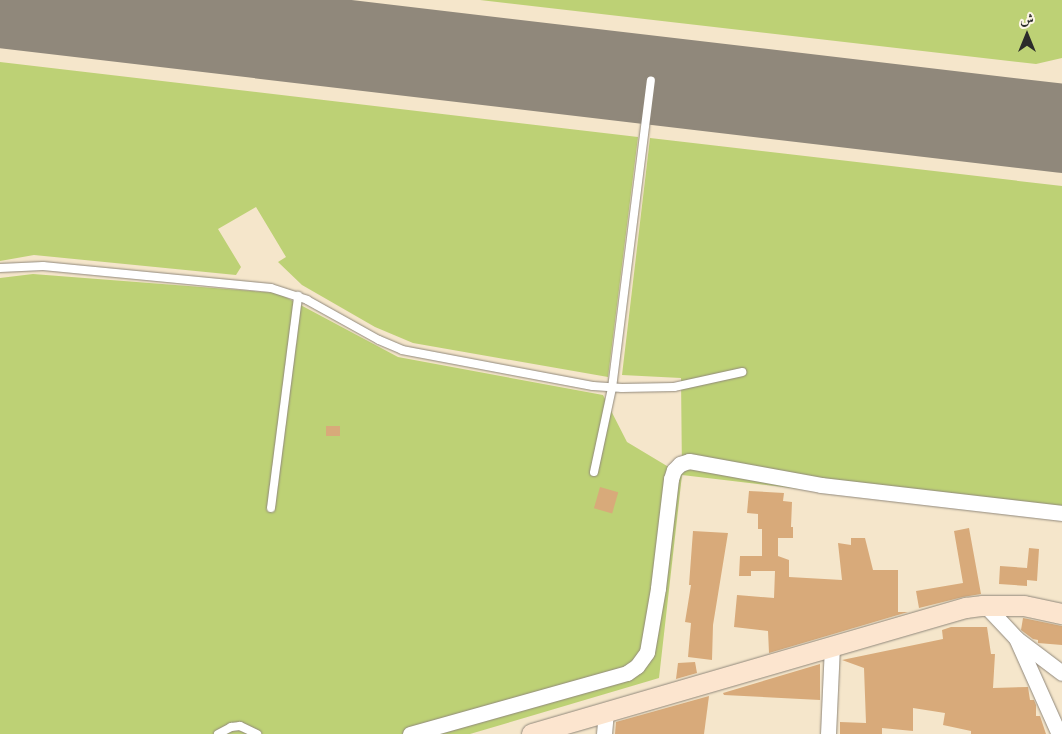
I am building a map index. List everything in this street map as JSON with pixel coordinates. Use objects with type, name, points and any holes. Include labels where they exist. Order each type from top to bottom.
[{"type":"street","points":[[410,734],[627,673],[637,666],[647,652],[658,588],[671,478],[674,470],[680,464],[689,461],[821,485],[1062,513]]},
{"type":"street","points":[[986,606],[1016,638],[1062,673]]},
{"type":"street","points":[[532,734],[966,608],[1024,606],[1062,614]]},
{"type":"street","points":[[1016,638],[1059,734]]},
{"type":"street","points":[[828,734],[832,647]]},
{"type":"street","points":[[604,734],[606,713]]},
{"type":"lane","points":[[594,472],[612,388],[651,80]]},
{"type":"lane","points":[[0,268],[43,266],[156,279],[258,286],[298,296],[379,340],[402,350],[612,388],[674,387],[742,372]]},
{"type":"lane","points":[[271,508],[298,296]]},
{"type":"lane","points":[[218,734],[231,727],[240,726],[256,734]]},
{"type":"green space","points":[[480,0],[1062,0],[1062,58],[1036,64]]},
{"type":"green space","points":[[0,62],[638,137],[608,377],[413,343],[375,327],[302,285],[278,262],[286,257],[256,207],[218,229],[241,267],[236,275],[34,255],[0,261]]},
{"type":"green space","points":[[650,138],[1062,186],[1062,520],[682,475],[681,378],[622,375]]},
{"type":"green space","points":[[33,274],[278,293],[398,357],[603,395],[627,442],[682,475],[659,678],[470,734],[0,734],[0,278]]},
{"type":"building","points":[[326,426],[340,426],[340,436],[326,436]]},
{"type":"building","points":[[600,487],[618,492],[612,513],[594,508]]},
{"type":"building","points":[[749,491],[784,493],[783,501],[792,502],[791,527],[793,527],[793,538],[778,538],[778,556],[789,560],[789,577],[842,580],[838,543],[851,545],[851,538],[865,538],[873,570],[898,570],[898,612],[908,612],[769,653],[768,631],[734,627],[737,595],[774,598],[775,571],[751,571],[751,576],[739,576],[740,556],[762,556],[762,529],[758,529],[758,514],[747,513]]},
{"type":"building","points":[[969,528],[981,594],[919,608],[916,591],[963,583],[954,531]]},
{"type":"building","points":[[693,531],[728,533],[713,625],[712,660],[688,657],[691,623],[685,622],[691,585],[689,585]]},
{"type":"building","points":[[1029,548],[1039,549],[1037,581],[1027,580],[1027,586],[999,584],[1000,566],[1027,568]]},
{"type":"building","points":[[1023,618],[1062,626],[1062,645],[1038,643],[1038,640],[1033,639],[1021,630]]},
{"type":"building","points":[[951,627],[987,627],[991,654],[995,654],[993,688],[1028,687],[1030,700],[1034,700],[1036,705],[1036,716],[1040,716],[1046,734],[971,734],[971,731],[943,725],[945,713],[913,708],[913,731],[882,728],[882,734],[840,734],[840,722],[866,723],[864,668],[842,660],[943,639],[942,630]]},
{"type":"building","points":[[695,662],[697,673],[676,679],[678,663]]},
{"type":"building","points":[[820,664],[820,700],[724,695],[723,693]]},
{"type":"building","points":[[709,696],[704,734],[615,734],[616,722]]},
{"type":"runway","points":[[0,3],[1062,128]]}]
